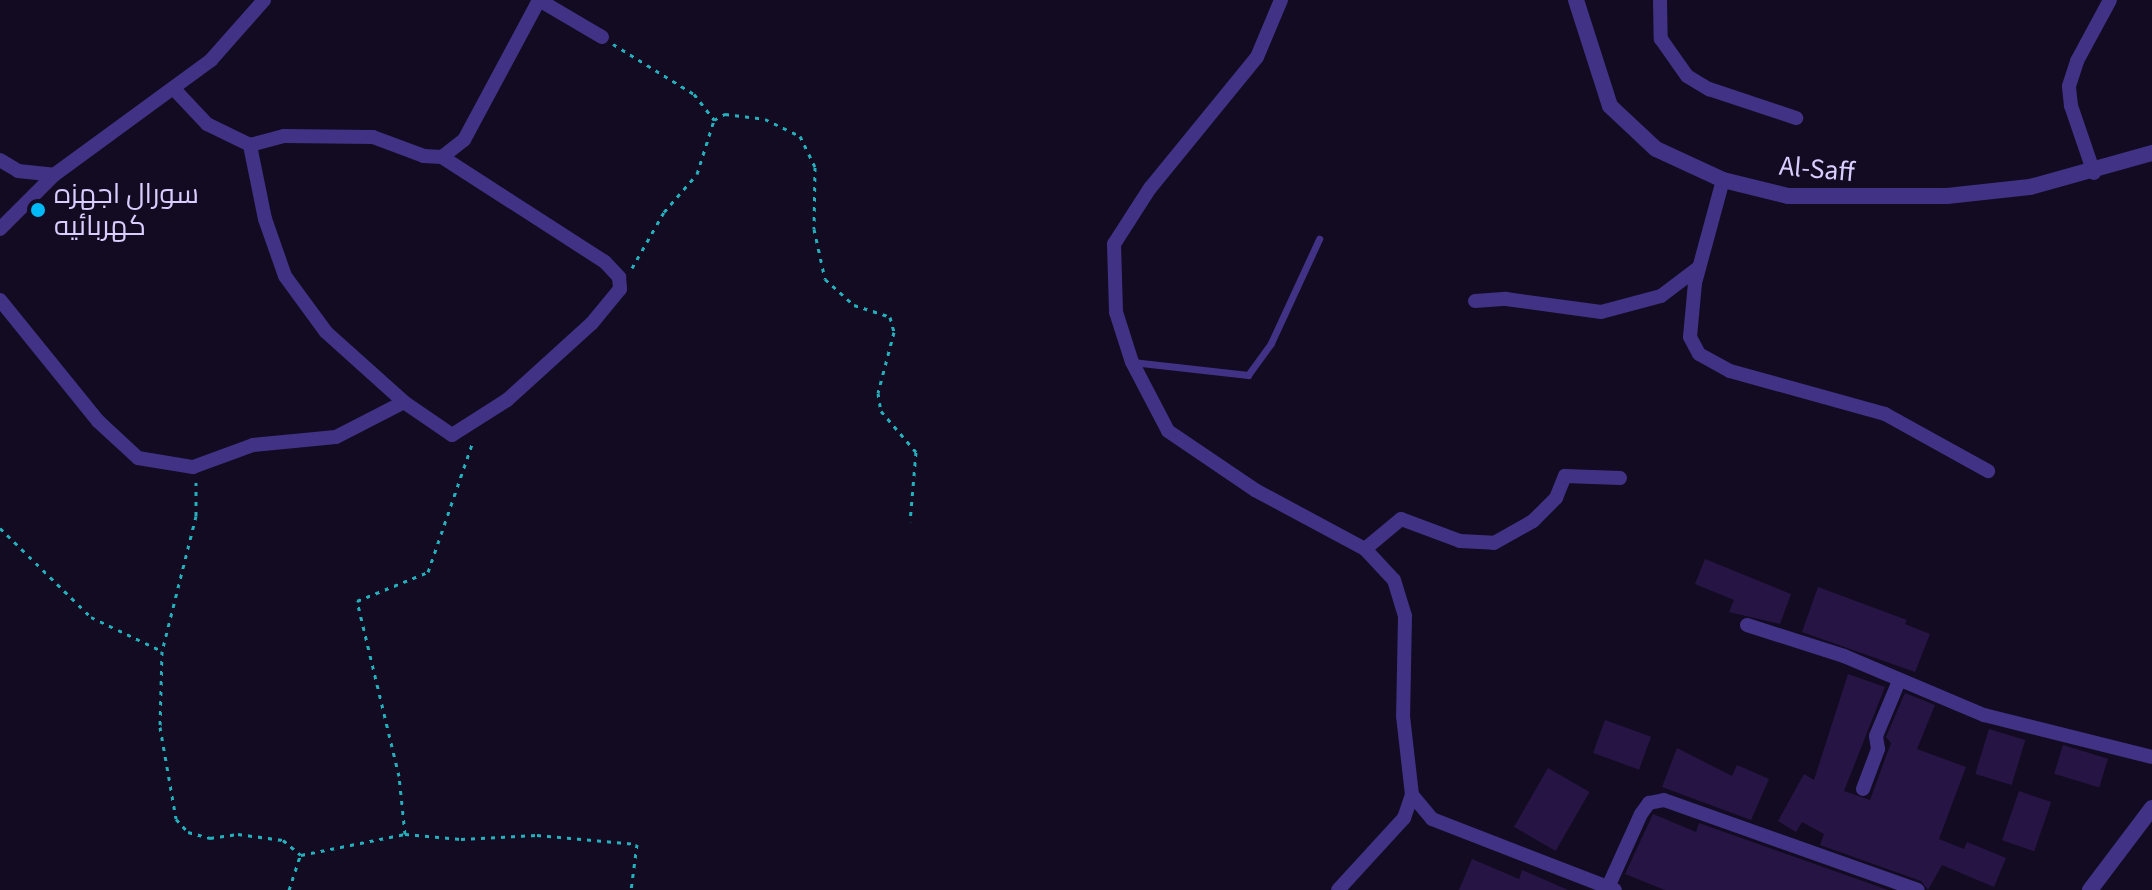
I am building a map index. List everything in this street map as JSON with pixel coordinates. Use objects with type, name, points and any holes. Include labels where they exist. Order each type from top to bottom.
[{"type":"street","points":[[0,229],[54,175],[175,90],[211,60],[264,0]]},
{"type":"street","points":[[442,157],[464,140],[539,0],[602,37]]},
{"type":"street","points":[[1281,0],[1257,57],[1150,188],[1114,244],[1116,312],[1132,362],[1168,431],[1255,490],[1365,549],[1394,580],[1405,616],[1403,716],[1412,795],[1404,818],[1338,890]]},
{"type":"street","name":"Al-Saff","points":[[1576,0],[1610,106],[1656,149],[1723,180],[1788,196],[1847,199],[2030,187],[2094,173],[2152,153]]},
{"type":"street","points":[[1660,0],[1661,39],[1687,76],[1796,118]]},
{"type":"street","points":[[2094,173],[2071,106],[2069,86],[2077,61],[2110,0]]},
{"type":"street","points":[[175,90],[207,124],[250,145],[284,136],[373,137],[424,156],[442,157],[581,244],[619,277],[620,289],[592,323],[507,400],[452,435],[404,402],[326,332],[285,276],[265,219],[250,145]]},
{"type":"street","points":[[0,160],[18,171],[54,175]]},
{"type":"street","points":[[1723,180],[1699,267],[1690,337],[1712,364],[1862,405],[1913,426],[1988,471]]},
{"type":"street","points":[[1475,301],[1506,299],[1601,312],[1661,296],[1699,267]]},
{"type":"street","points":[[0,300],[119,445],[138,458],[193,467],[253,445],[336,437],[404,402]]},
{"type":"street","points":[[1365,549],[1401,519],[1460,541],[1494,543],[1533,521],[1556,498],[1565,476],[1620,478]]},
{"type":"street","points":[[1747,625],[1984,715],[2152,757]]},
{"type":"street","points":[[1863,789],[1878,749],[1876,736],[1899,681]]},
{"type":"street","points":[[1412,795],[1432,819]]},
{"type":"street","points":[[1404,818],[1432,819],[1612,889],[1641,814],[1649,803],[1664,800],[1918,890]]},
{"type":"street","points":[[2090,890],[2152,808]]},
{"type":"lane","points":[[1132,362],[1248,375],[1262,361],[1319,239]]},
{"type":"path","points":[[602,37],[694,94],[714,120]]},
{"type":"path","points":[[619,277],[642,260],[664,212],[697,174],[714,120],[725,114],[765,119],[800,136],[810,150],[817,260],[825,279],[854,305],[890,317],[894,332],[878,393],[881,411],[916,452],[910,522]]},
{"type":"path","points":[[405,834],[399,776],[357,601],[428,572],[479,418]]},
{"type":"path","points":[[193,467],[196,516],[162,651],[160,727],[176,819],[188,832],[210,838],[238,834],[283,840],[301,855]]},
{"type":"path","points":[[0,528],[91,617],[162,651]]},
{"type":"path","points":[[301,855],[405,834],[461,839],[537,835],[637,844],[631,890]]},
{"type":"path","points":[[289,890],[301,855]]},
{"type":"building","points":[[1705,559],[1791,594],[1780,624],[1729,612],[1734,600],[1695,584]]},
{"type":"building","points":[[1818,587],[1907,620],[1905,624],[1930,634],[1915,672],[1802,632]]},
{"type":"building","points":[[1848,674],[1885,687],[1844,791],[1870,800],[1891,743],[1886,737],[1905,693],[1935,705],[1917,749],[1966,767],[1939,839],[1964,849],[1967,842],[2006,858],[1994,887],[1942,865],[1928,890],[1921,881],[1820,845],[1824,834],[1802,822],[1796,832],[1778,821],[1804,774],[1814,780]]},
{"type":"building","points":[[1605,720],[1651,737],[1639,770],[1593,753]]},
{"type":"building","points":[[1989,729],[2025,740],[2012,785],[1975,774]]},
{"type":"building","points":[[2063,745],[2108,759],[2099,787],[2054,774]]},
{"type":"building","points":[[1677,748],[1732,776],[1737,765],[1769,779],[1751,820],[1662,787]]},
{"type":"building","points":[[1548,768],[1590,792],[1556,851],[1514,827]]},
{"type":"building","points":[[2019,791],[2051,802],[2034,851],[2002,840]]},
{"type":"building","points":[[1653,814],[1696,832],[1699,823],[1888,890],[1665,890],[1625,874]]},
{"type":"building","points":[[1472,859],[1519,879],[1522,870],[1568,890],[1459,890]]},
{"type":"place","name":"سورال اجهزه كهربائيه","points":[[38,210]]}]
